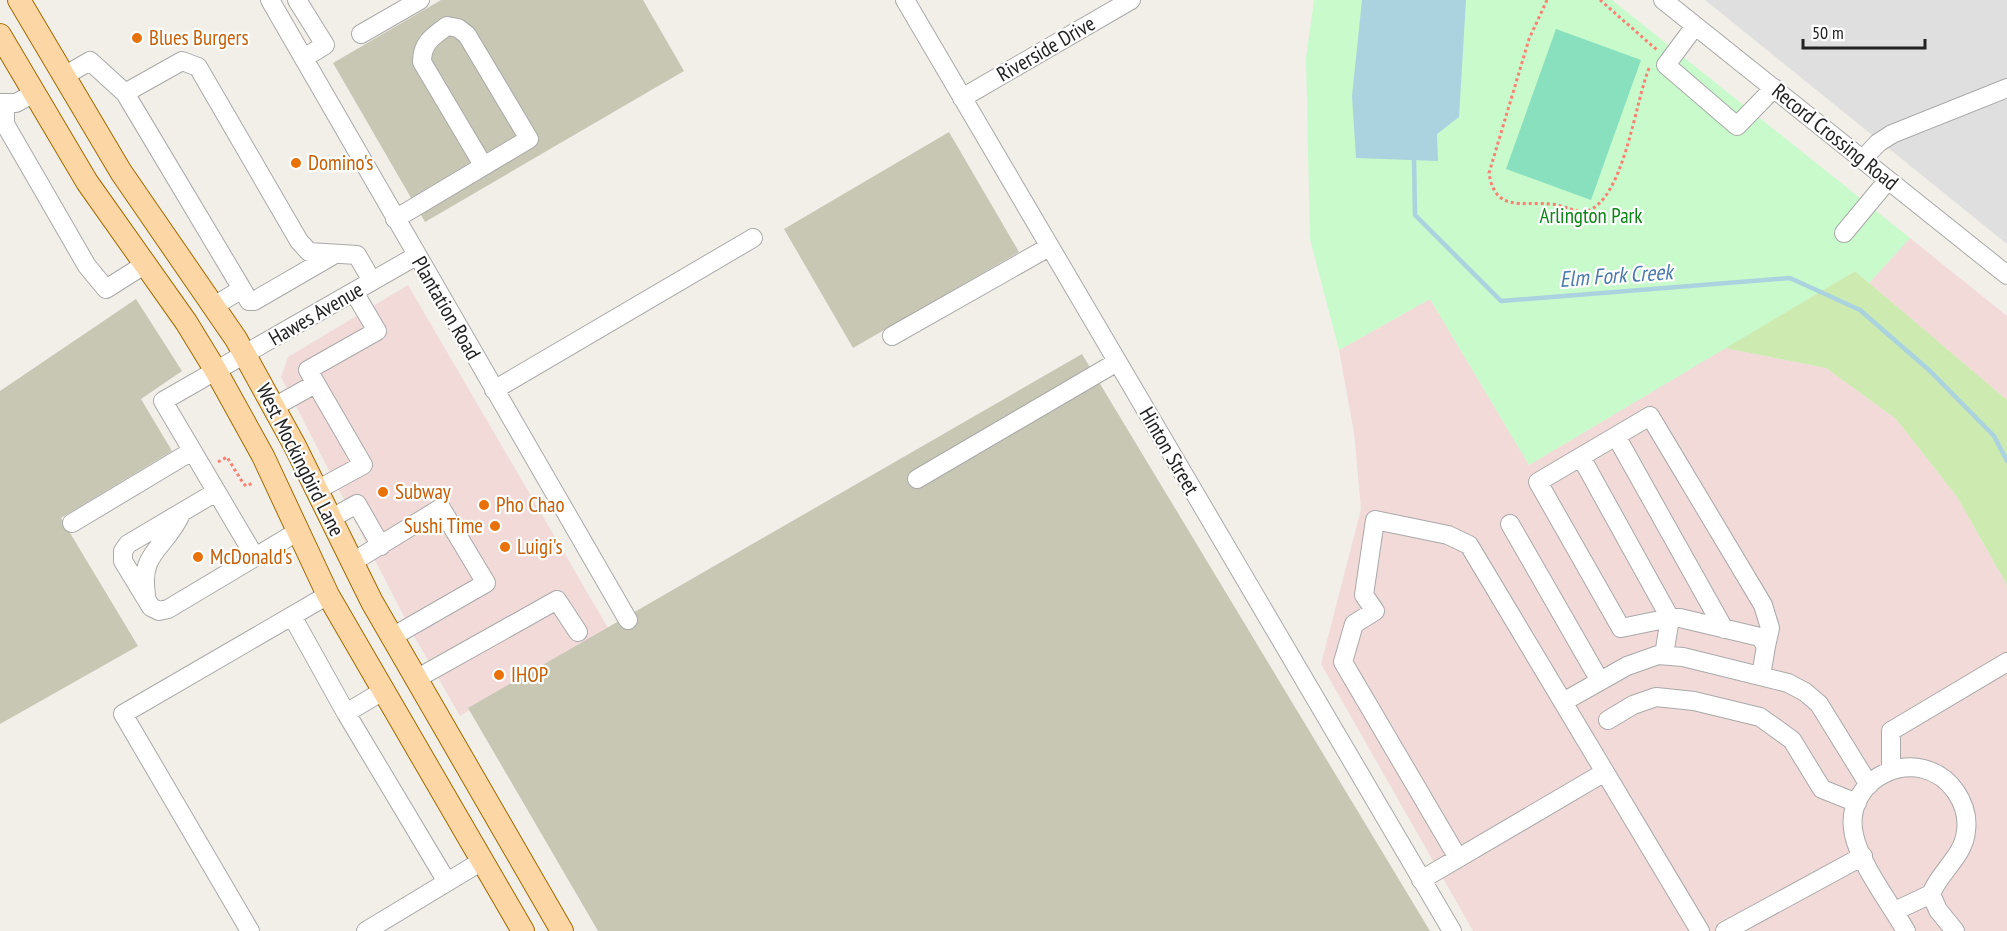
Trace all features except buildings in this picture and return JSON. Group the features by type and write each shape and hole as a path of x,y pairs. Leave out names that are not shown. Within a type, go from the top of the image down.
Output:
{"main road":[{"name":"West Mockingbird Lane","path":"19,0 122,172 246,356 317,490 351,563 562,931"},
{"name":"West Mockingbird Lane","path":"0,35 87,182 186,322 216,371 263,456 328,595 523,931"},
{"path":"34,93 64,76"},
{"path":"383,691 414,676"}],"street":[{"name":"Plantation Road","path":"270,0 626,617"},
{"path":"361,34 420,0"},
{"name":"Hinton Street","path":"905,0 1452,931"},
{"name":"Riverside Drive","path":"962,98 1131,0"},
{"path":"299,1 325,45 304,58"},
{"name":"Record Crossing Road","path":"1674,3 1695,26 2007,275"},
{"path":"395,219 529,139 467,35 458,28 447,26 429,38 422,50 422,62 483,165"},
{"path":"1695,26 1666,65 1737,126 1774,88"},
{"path":"64,76 90,61 125,93 249,301 254,301 337,253"},
{"path":"125,93 182,61 198,67 299,241 309,252 357,255 372,281"},
{"path":"34,93 16,103 2,104 4,123 87,266 106,289 144,265"},
{"path":"1863,159 1892,134 2003,95"},
{"path":"1844,233 1888,180"},
{"path":"494,390 753,238"},
{"path":"892,336 1049,247"},
{"name":"Hawes Avenue","path":"192,451 163,401 246,356 416,256"},
{"path":"214,306 242,289"},
{"path":"317,490 363,465 308,370 376,331 354,292"},
{"path":"917,479 1117,362"},
{"path":"274,407 315,384"},
{"path":"1761,676 1770,628 1763,605 1650,416 1538,482 1621,628 1670,618 1760,637 1766,645"},
{"path":"1616,436 1724,629"},
{"path":"72,523 192,451 255,557"},
{"path":"1581,457 1670,618 1664,655"},
{"path":"216,492 128,544 123,551 123,561 151,608 159,611 168,609 297,532"},
{"path":"330,519 357,504 381,546"},
{"path":"351,563 441,508 486,583 392,637"},
{"path":"148,602 144,573 147,560 175,530 182,512"},
{"path":"1458,858 1343,662 1354,624 1375,611 1364,595 1375,520 1448,535 1469,545 1700,931"},
{"path":"1510,524 1600,681"},
{"path":"250,931 123,714 328,595"},
{"path":"414,676 558,600 578,632"},
{"path":"292,616 346,713 447,882"},
{"path":"1563,702 1642,658 1664,655 1683,657 1788,683 1805,692 1819,704 1869,785"},
{"path":"1891,770 1891,731 2007,662"},
{"path":"346,713 383,691"},
{"path":"1608,720 1633,705 1656,697 1694,701 1760,717 1792,740 1822,789 1857,803"},
{"path":"1895,911 1931,894 1937,880 1960,849 1966,833 1966,816 1961,801 1940,775 1908,766 1891,770 1869,785 1857,803 1854,815 1854,834 1863,856 1906,931"},
{"path":"1421,880 1605,772"},
{"path":"1725,931 1863,856"},
{"path":"366,931 482,861"},
{"path":"1931,894 1938,910 1955,931"}],"path":[{"path":"1547,0 1529,39 1489,174 1493,188 1504,200 1518,205 1566,206 1582,212 1598,205 1615,179 1635,118 1641,85 1651,64"},
{"path":"1600,0 1657,50"},
{"path":"213,465 227,457 246,486 253,483"}],"shaded area":[{"path":"441,0 643,0 684,71 425,222 333,63"},
{"path":"1705,0 2007,0 2007,244"},
{"path":"949,132 1019,252 853,348 784,229"},
{"path":"1910,238 2007,316 2007,400 1869,283"},
{"path":"408,285 608,628 460,716 414,636 281,377 288,357"},
{"path":"136,299 182,371 141,399 172,451 61,518 138,646 0,724 0,391"},
{"path":"1430,299 1529,465 1725,348 1826,368 1896,419 1957,497 2007,585 2007,931 1473,931 1321,664 1361,509 1354,433 1339,350"},
{"path":"1082,354 1430,931 598,931 468,708"}],"green space":[{"name":"Arlington Park","path":"1314,0 1612,0 1910,238 1869,283 1855,271 1529,465 1430,299 1339,350 1310,239 1306,58"},
{"path":"1556,29 1641,60 1591,200 1506,169"},
{"path":"1855,271 2007,400 2007,585 1957,497 1896,419 1826,368 1725,348"}],"water":[{"path":"1362,0 1466,0 1459,117 1437,134 1438,161 1356,158 1352,96"}],"waterway":[{"name":"Elm Fork Creek","path":"1414,156 1415,215 1501,301 1790,278 1860,310 1929,370 1994,436 2007,461"}],"place":[{"name":"Blues Burgers","path":"137,38"},
{"name":"Domino's","path":"296,163"},
{"name":"Subway","path":"383,492"},
{"name":"Pho Chao","path":"484,505"},
{"name":"Sushi Time","path":"495,526"},
{"name":"Luigi's","path":"505,547"},
{"name":"McDonald's","path":"198,557"},
{"name":"IHOP","path":"499,675"}]}
